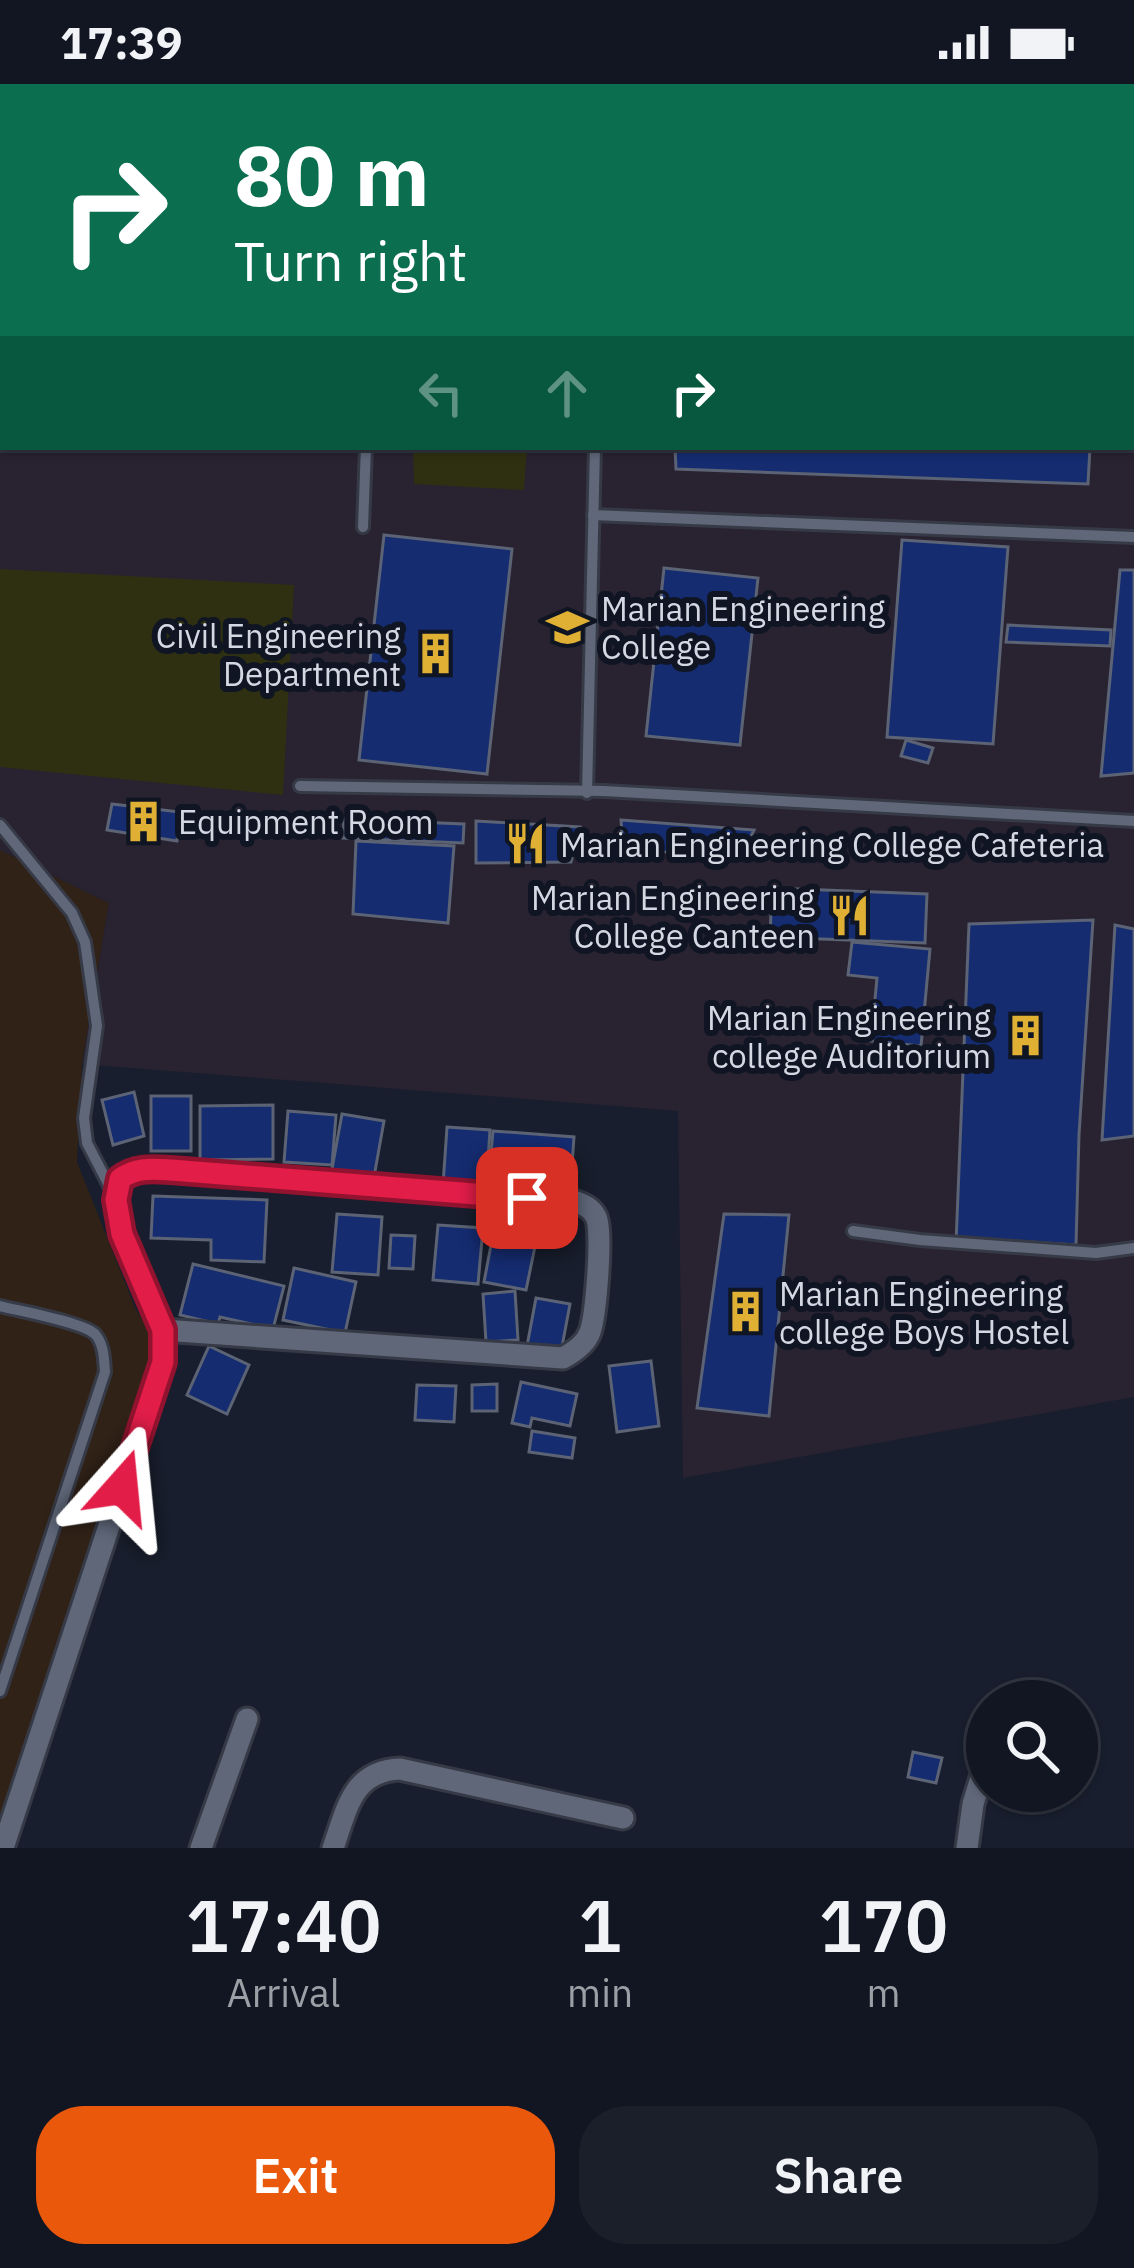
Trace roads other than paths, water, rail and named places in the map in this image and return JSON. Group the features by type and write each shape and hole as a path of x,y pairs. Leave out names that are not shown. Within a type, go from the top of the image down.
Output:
{"street":[{"path":"3,1848 163,1362 163,1330 122,1234 116,1200 120,1179 145,1169 574,1201 590,1207 599,1222 590,1334 563,1358 163,1330"},
{"path":"200,1848 247,1719"},
{"path":"333,1848 360,1783 382,1770 400,1769 623,1818"},
{"path":"967,1848 972,1812"}],"lane":[{"path":"363,526 366,450"},
{"path":"587,793 595,450"},
{"path":"593,515 1134,537"},
{"path":"300,786 604,791 1134,820"},
{"path":"0,825 72,913 85,942 97,1026 84,1118 87,1143 116,1200"},
{"path":"853,1231 1096,1253 1134,1248"},
{"path":"0,1306 94,1334 104,1352 105,1372 0,1691"}],"place":[{"name":"Marian Engineering College","path":"567,627"},
{"name":"Civil Engineering Department","path":"435,654"},
{"name":"Equipment Room","path":"144,821"},
{"name":"Marian Engineering College Cafeteria","path":"526,844"},
{"name":"Marian Engineering College Canteen","path":"849,916"},
{"name":"Marian Engineering college Auditorium","path":"1025,1036"},
{"name":"Marian Engineering college Boys Hostel","path":"745,1312"}]}
